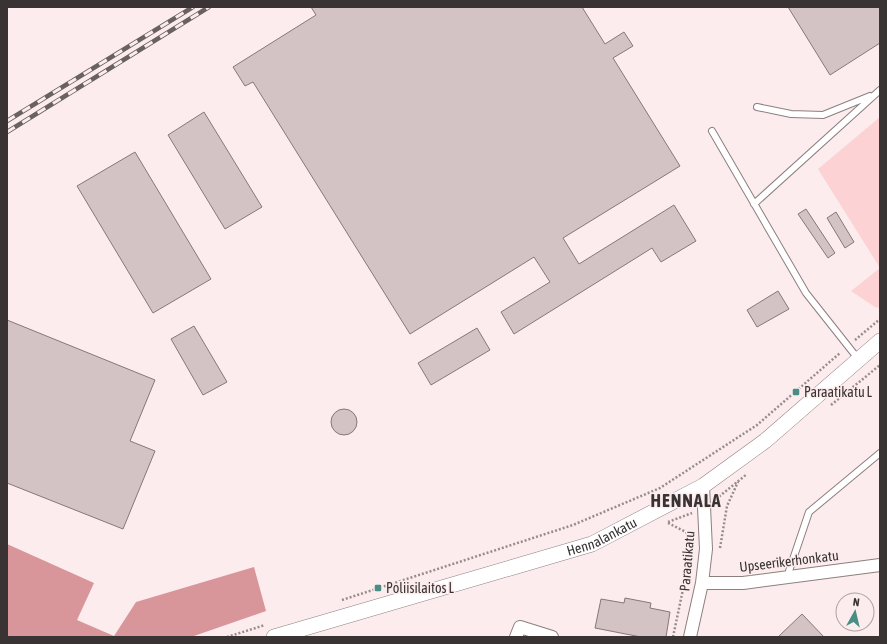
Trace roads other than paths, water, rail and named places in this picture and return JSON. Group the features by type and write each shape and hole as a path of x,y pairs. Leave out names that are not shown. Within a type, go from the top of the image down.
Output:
{"street":[{"name":"Hennalankatu","path":"272,630 592,544 703,486 765,442 880,341"},
{"name":"Paraatikatu","path":"690,637 702,583 706,550 703,486"},
{"name":"Upseerikerhonkatu","path":"702,583 743,583 880,565"},
{"path":"516,637 520,627 552,637"}],"lane":[{"path":"757,107 791,114 824,115 877,92"},
{"path":"754,204 877,92"},
{"path":"712,132 806,293 859,360"},
{"path":"787,577 809,512 880,453"}],"railway":[{"path":"7,121 193,7"},
{"path":"7,132 209,7"}],"place":[{"name":"Paraatikatu L","path":"796,392"},
{"name":"Poliisilaitos L","path":"378,588"}],"district":[{"name":"HENNALA","path":"686,501"}]}
